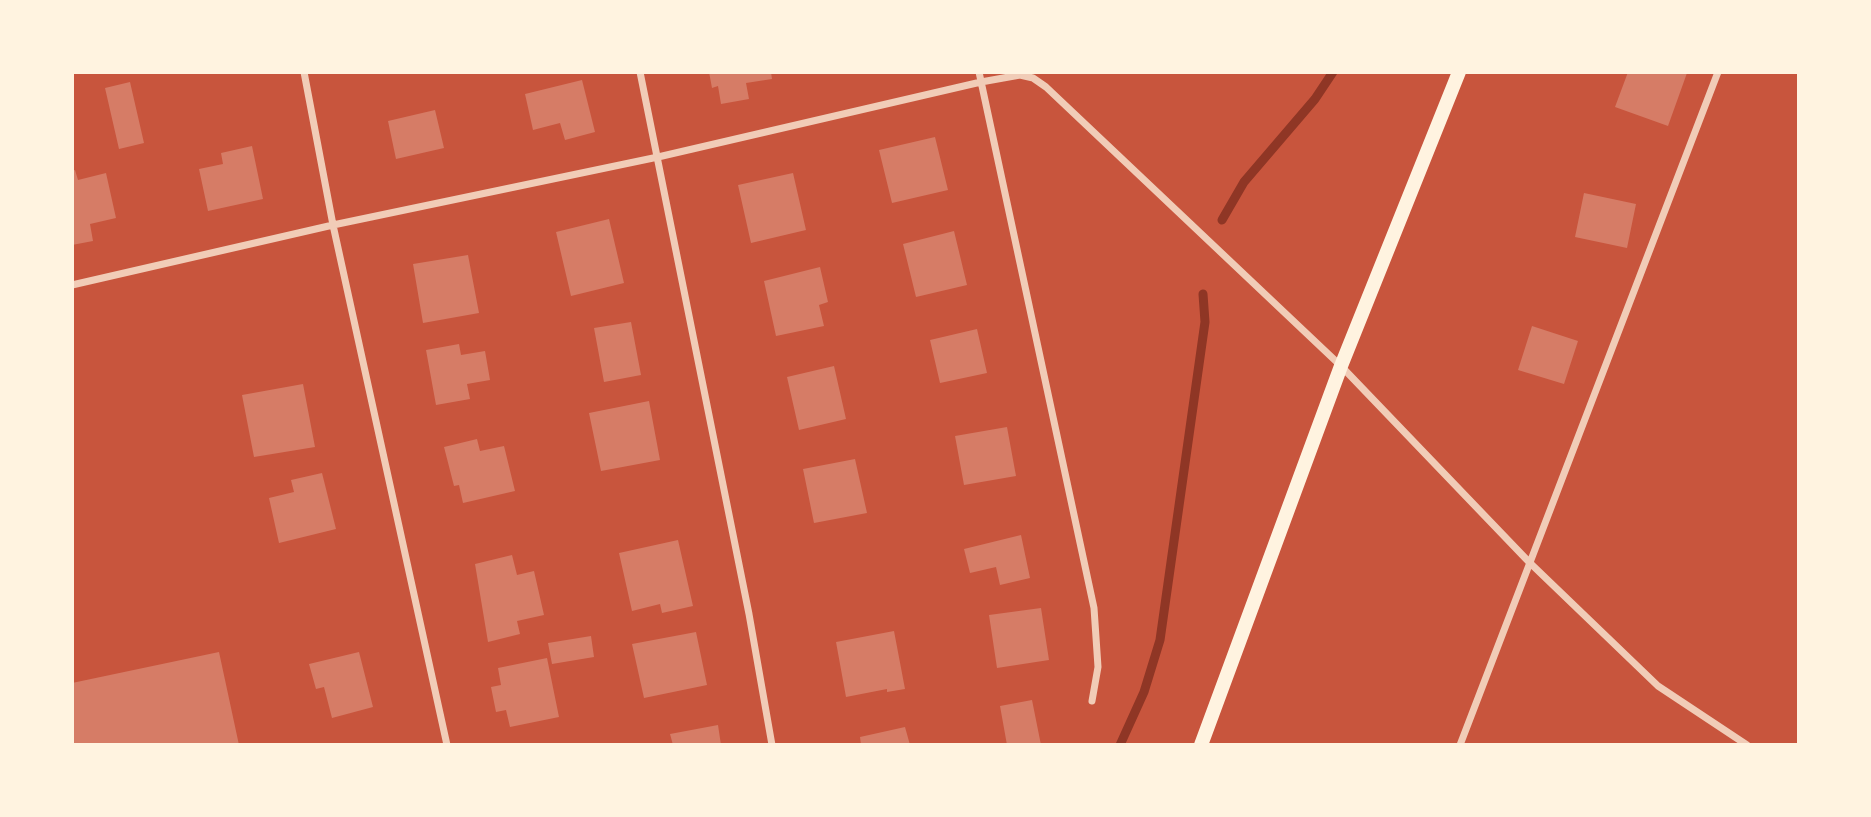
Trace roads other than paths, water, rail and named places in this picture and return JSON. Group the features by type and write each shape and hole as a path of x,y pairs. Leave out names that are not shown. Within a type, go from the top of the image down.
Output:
{"main road":[{"path":"1201,745 1341,366 1459,72"}],"street":[{"path":"304,72 333,225 447,745"},
{"path":"640,72 749,614 772,745"},
{"path":"979,72 1094,608 1098,667 1092,701"},
{"path":"1460,745 1718,72"},
{"path":"72,285 333,225 658,157 981,82 1020,75 1033,78 1046,87 1341,366 1529,562 1658,686 1747,745"}],"waterway":[{"path":"1222,220 1244,182 1315,99 1333,72"},
{"path":"1120,745 1144,692 1160,640 1205,322 1203,294"}]}
